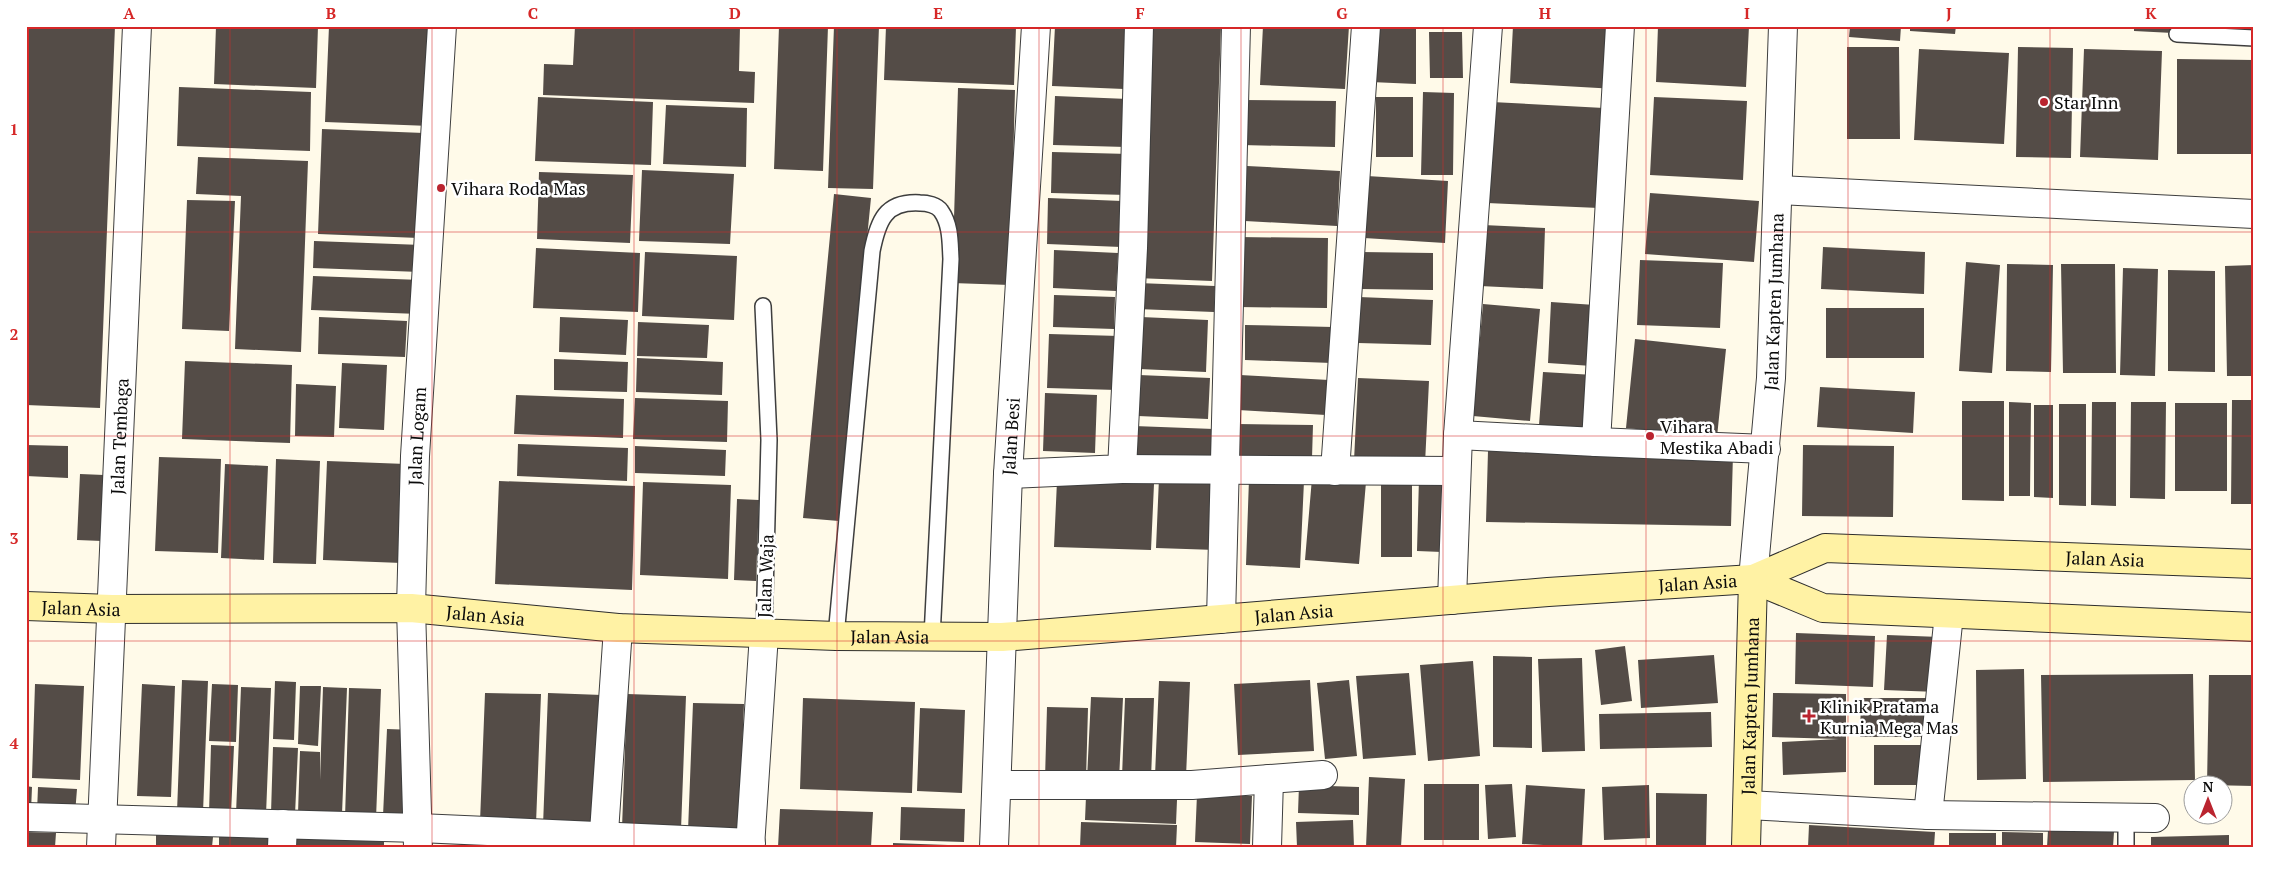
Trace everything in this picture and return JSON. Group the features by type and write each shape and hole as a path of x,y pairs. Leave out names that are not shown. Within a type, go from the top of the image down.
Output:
{"main road":[{"name":"Jalan Asia","path":"26,606 112,609 411,608 618,628 836,636 1002,637 1452,600 1753,578 1825,548 2254,564"},
{"name":"Jalan Asia","path":"1753,578 1823,608 2254,627"},
{"name":"Jalan Kapten Jumhana","path":"1746,847 1753,578"}],"street":[{"name":"Jalan Tembaga","path":"101,847 137,26"},
{"name":"Jalan Logam","path":"419,837 411,608 416,446 442,26"},
{"name":"Jalan Besi","path":"994,847 1008,474 1036,26"},
{"path":"1122,469 1133,248 1139,26"},
{"path":"1221,619 1236,26"},
{"path":"1335,471 1366,26"},
{"path":"1452,600 1458,435 1488,26"},
{"path":"1596,442 1620,26"},
{"name":"Jalan Kapten Jumhana","path":"1753,578 1766,450 1779,190 1783,26"},
{"path":"1779,190 2254,214"},
{"path":"1458,435 1766,450"},
{"path":"1008,474 1122,469 1224,468 1335,471 1456,471"},
{"path":"1928,815 1949,614"},
{"path":"603,842 618,628"},
{"name":"Jalan Waja","path":"750,845 764,634"},
{"path":"997,786 1192,786 1323,776"},
{"path":"1267,847 1269,779"},
{"path":"1748,805 1928,815 2155,818"},
{"path":"26,817 102,818 282,835 750,845"}],"lane":[{"path":"2177,34 2254,38"},
{"path":"836,636 872,251 876,230 883,216 895,206 907,202 926,203 940,209 946,221 950,238 932,637"},
{"name":"Jalan Waja","path":"763,306 769,440 764,634"},
{"path":"2126,817 2126,847"}],"building":[{"path":"26,26 115,26 100,408 26,405"},
{"path":"216,26 318,26 316,88 214,84"},
{"path":"329,26 434,26 430,126 325,122"},
{"path":"575,26 740,26 739,71 755,72 754,103 543,95 544,64 573,65"},
{"path":"779,26 828,26 823,171 774,169"},
{"path":"834,26 879,26 873,189 828,188"},
{"path":"886,26 1016,27 1014,85 884,80"},
{"path":"1055,26 1126,26 1124,89 1052,86"},
{"path":"1145,26 1221,26 1212,281 1136,278"},
{"path":"1263,26 1349,26 1345,89 1260,85"},
{"path":"1372,26 1416,26 1416,84 1371,82"},
{"path":"1513,26 1620,26 1616,89 1510,83"},
{"path":"1658,26 1749,26 1746,87 1656,82"},
{"path":"1850,26 1901,26 1900,41 1849,37"},
{"path":"1910,26 1956,26 1955,34 1910,31"},
{"path":"2134,26 2212,26 2212,35 2134,31"},
{"path":"1429,32 1462,32 1463,78 1430,78"},
{"path":"1847,47 1899,47 1900,139 1847,139"},
{"name":"Star Inn","path":"2018,47 2073,48 2071,158 2016,157"},
{"path":"1919,49 2009,53 2004,144 1914,140"},
{"path":"2084,49 2162,51 2158,160 2080,157"},
{"path":"2177,59 2254,60 2254,154 2177,154"},
{"path":"179,87 311,92 310,151 177,146"},
{"path":"958,88 1015,90 1010,285 952,283"},
{"path":"1423,92 1454,93 1453,175 1421,175"},
{"path":"1055,96 1128,99 1126,147 1053,145"},
{"path":"538,97 653,102 651,165 535,161"},
{"path":"1376,97 1413,97 1413,157 1376,157"},
{"path":"1654,97 1747,101 1743,180 1650,175"},
{"path":"1242,100 1336,101 1335,147 1241,145"},
{"path":"1492,102 1604,108 1599,208 1487,203"},
{"path":"666,105 747,108 746,167 663,164"},
{"path":"322,129 424,133 419,238 318,234"},
{"path":"1052,152 1129,154 1127,195 1051,193"},
{"path":"198,157 308,161 301,352 235,349 241,196 196,194"},
{"path":"1247,166 1340,171 1337,226 1245,221"},
{"path":"642,170 734,174 730,244 639,241"},
{"path":"539,172 633,175 630,243 537,239"},
{"path":"1367,176 1448,181 1445,243 1364,238"},
{"path":"1650,193 1759,201 1754,262 1645,254"},
{"path":"834,194 871,198 839,521 803,518"},
{"path":"1048,198 1122,201 1121,247 1047,244"},
{"path":"187,200 235,201 229,331 182,329"},
{"path":"1483,225 1545,228 1543,289 1480,286"},
{"path":"1238,237 1328,238 1327,308 1238,307"},
{"path":"314,241 422,245 420,272 313,268"},
{"path":"1823,247 1925,252 1924,294 1821,289"},
{"path":"536,248 640,253 638,312 533,308"},
{"path":"1054,250 1118,253 1116,291 1053,288"},
{"path":"645,252 737,256 734,320 642,316"},
{"path":"1361,252 1433,253 1433,290 1361,289"},
{"path":"1640,260 1723,263 1720,328 1637,325"},
{"path":"1966,262 2000,265 1992,373 1959,371"},
{"path":"2007,264 2053,265 2051,372 2006,371"},
{"path":"2061,264 2115,264 2116,373 2063,373"},
{"path":"2254,265 2254,376 2227,376 2225,266"},
{"path":"2123,268 2158,269 2155,376 2120,375"},
{"path":"2168,270 2215,271 2215,372 2168,371"},
{"path":"313,276 421,280 419,314 311,310"},
{"path":"1138,283 1215,286 1214,312 1137,309"},
{"path":"1054,295 1115,297 1114,329 1053,327"},
{"path":"1359,297 1433,300 1431,345 1358,343"},
{"path":"1551,302 1595,305 1592,366 1548,363"},
{"path":"1483,304 1540,309 1530,421 1473,416"},
{"path":"1826,308 1924,308 1924,358 1826,358"},
{"path":"319,317 407,321 405,357 318,354"},
{"path":"560,317 628,320 626,355 559,352"},
{"path":"1141,317 1208,320 1206,372 1139,369"},
{"path":"638,322 709,325 707,358 637,356"},
{"path":"1245,325 1333,327 1332,363 1245,360"},
{"path":"1049,334 1119,336 1117,390 1047,388"},
{"path":"1635,339 1726,349 1717,437 1626,428"},
{"path":"637,358 723,362 722,395 636,392"},
{"path":"554,359 628,362 627,392 554,390"},
{"path":"185,361 292,365 290,443 182,439"},
{"path":"342,363 387,365 384,430 339,428"},
{"path":"1543,372 1594,375 1590,429 1539,425"},
{"path":"1139,375 1210,378 1208,419 1138,416"},
{"path":"1240,375 1329,380 1326,415 1238,410"},
{"path":"1358,378 1429,381 1425,464 1354,461"},
{"path":"296,384 336,386 334,437 295,436"},
{"path":"1820,387 1915,392 1913,433 1817,427"},
{"path":"1045,393 1097,395 1095,453 1043,451"},
{"path":"516,395 624,399 623,438 514,434"},
{"path":"635,398 728,401 727,442 633,439"},
{"path":"2232,400 2254,400 2254,504 2231,504"},
{"path":"1962,401 2004,401 2004,501 1962,500"},
{"path":"2009,402 2031,403 2030,496 2009,496"},
{"path":"2092,402 2116,402 2116,506 2091,505"},
{"path":"2131,402 2166,402 2165,499 2130,498"},
{"path":"2175,403 2227,403 2227,491 2175,491"},
{"path":"2059,404 2086,404 2086,506 2059,505"},
{"path":"2034,405 2053,405 2053,498 2034,497"},
{"path":"1237,424 1313,425 1312,458 1237,457"},
{"path":"1134,426 1214,429 1212,464 1133,461"},
{"path":"518,444 628,448 627,481 517,476"},
{"path":"26,445 68,446 68,478 26,476"},
{"path":"1803,445 1894,446 1893,517 1802,516"},
{"path":"635,446 726,450 725,476 635,473"},
{"path":"1488,451 1733,454 1731,526 1486,522"},
{"path":"159,457 221,459 218,553 155,551"},
{"path":"276,459 320,461 316,564 273,563"},
{"path":"327,461 406,464 402,563 323,560"},
{"path":"225,464 268,466 264,560 221,558"},
{"path":"80,474 104,475 102,541 77,540"},
{"path":"1159,478 1219,480 1216,550 1156,548"},
{"path":"1312,478 1366,482 1359,564 1305,560"},
{"path":"1381,478 1412,478 1412,557 1381,557"},
{"path":"1419,478 1444,478 1442,552 1417,551"},
{"path":"1249,479 1304,481 1300,568 1246,565"},
{"path":"499,481 635,486 632,590 495,584"},
{"path":"1057,481 1154,484 1151,550 1054,547"},
{"path":"643,482 731,485 728,579 640,575"},
{"path":"737,499 759,500 756,581 734,580"},
{"path":"1796,633 1875,636 1873,687 1795,684"},
{"path":"1887,635 1940,637 1938,692 1884,690"},
{"path":"1625,646 1632,701 1601,705 1595,650"},
{"path":"1714,655 1718,703 1641,708 1638,660"},
{"path":"1493,656 1532,657 1532,748 1493,747"},
{"path":"1582,658 1585,751 1542,752 1538,659"},
{"path":"1473,661 1480,756 1428,761 1420,665"},
{"path":"2024,669 2026,779 1977,780 1976,670"},
{"path":"1409,673 1416,755 1363,759 1356,676"},
{"path":"2193,674 2195,776 2182,776 2182,780 2043,782 2041,675"},
{"path":"2209,675 2254,675 2254,786 2232,786 2232,776 2207,776"},
{"path":"182,680 208,681 203,813 177,812"},
{"path":"1310,680 1314,751 1238,755 1234,684"},
{"path":"1349,680 1357,756 1325,759 1317,683"},
{"path":"275,681 296,682 294,740 273,739"},
{"path":"1159,681 1190,682 1186,777 1155,776"},
{"path":"35,684 84,686 80,780 32,778"},
{"path":"142,684 175,686 171,797 137,796"},
{"path":"212,684 238,685 236,742 209,741"},
{"path":"300,686 321,686 318,746 298,744"},
{"path":"241,687 271,688 266,815 236,814"},
{"path":"323,687 347,688 342,814 298,814 300,751 320,752 320,780"},
{"path":"349,688 381,689 376,819 345,818"},
{"path":"485,693 541,694 536,824 480,822"},
{"path":"548,693 602,695 597,828 543,826"},
{"name":"Klinik Pratama Kurnia Mega Mas","path":"1773,693 1846,694 1846,772 1783,775 1782,742 1839,739 1772,737"},
{"path":"627,694 686,696 681,830 622,828"},
{"path":"1091,697 1123,698 1119,780 1087,779"},
{"path":"803,698 915,702 912,793 800,789"},
{"path":"1125,698 1154,698 1151,779 1122,777"},
{"path":"1861,698 1927,698 1927,737 1860,737"},
{"path":"693,703 744,704 739,833 688,831"},
{"path":"1047,707 1088,708 1086,780 1045,779"},
{"path":"920,708 965,710 962,793 917,791"},
{"path":"1711,712 1712,747 1600,749 1599,714"},
{"path":"387,729 415,730 412,817 383,816"},
{"path":"211,745 234,746 231,814 209,813"},
{"path":"1874,745 1927,745 1927,785 1874,785"},
{"path":"273,747 298,748 295,815 271,814"},
{"path":"1369,777 1405,779 1401,847 1366,847"},
{"path":"1424,784 1479,784 1479,840 1424,840"},
{"path":"1512,784 1516,837 1488,839 1485,785"},
{"path":"1299,785 1359,787 1359,815 1298,813"},
{"path":"1526,785 1585,789 1582,847 1522,844"},
{"path":"1649,785 1650,838 1604,840 1602,787"},
{"path":"26,786 32,787 31,811 26,811"},
{"path":"38,787 77,789 75,814 37,812"},
{"path":"1656,793 1707,794 1706,847 1656,846"},
{"path":"1197,794 1252,796 1250,844 1195,842"},
{"path":"1086,796 1177,800 1176,824 1085,820"},
{"path":"901,807 965,809 964,842 900,840"},
{"path":"780,809 873,812 871,847 778,847"},
{"path":"1353,820 1354,847 1297,847 1296,822"},
{"path":"1081,822 1177,825 1176,847 1080,847"},
{"path":"1809,825 1935,832 1934,847 1808,847"},
{"path":"2048,830 2114,832 2113,847 2047,847"},
{"path":"26,832 56,833 55,847 26,847"},
{"path":"2002,832 2043,833 2043,847 2002,847"},
{"path":"219,833 270,835 270,847 219,847"},
{"path":"291,833 384,837 384,847 290,847"},
{"path":"1949,833 1996,833 1996,847 1949,847"},
{"path":"156,835 213,837 212,847 156,847"},
{"path":"2229,835 2229,847 2151,847 2151,837"},
{"path":"893,843 948,845 948,847 893,847"}],"place":[{"name":"Star Inn","path":"2044,102"},
{"name":"Vihara Roda Mas","path":"441,188"},
{"name":"Vihara Mestika Abadi","path":"1650,436"},
{"name":"Klinik Pratama Kurnia Mega Mas","path":"1809,716"}]}
